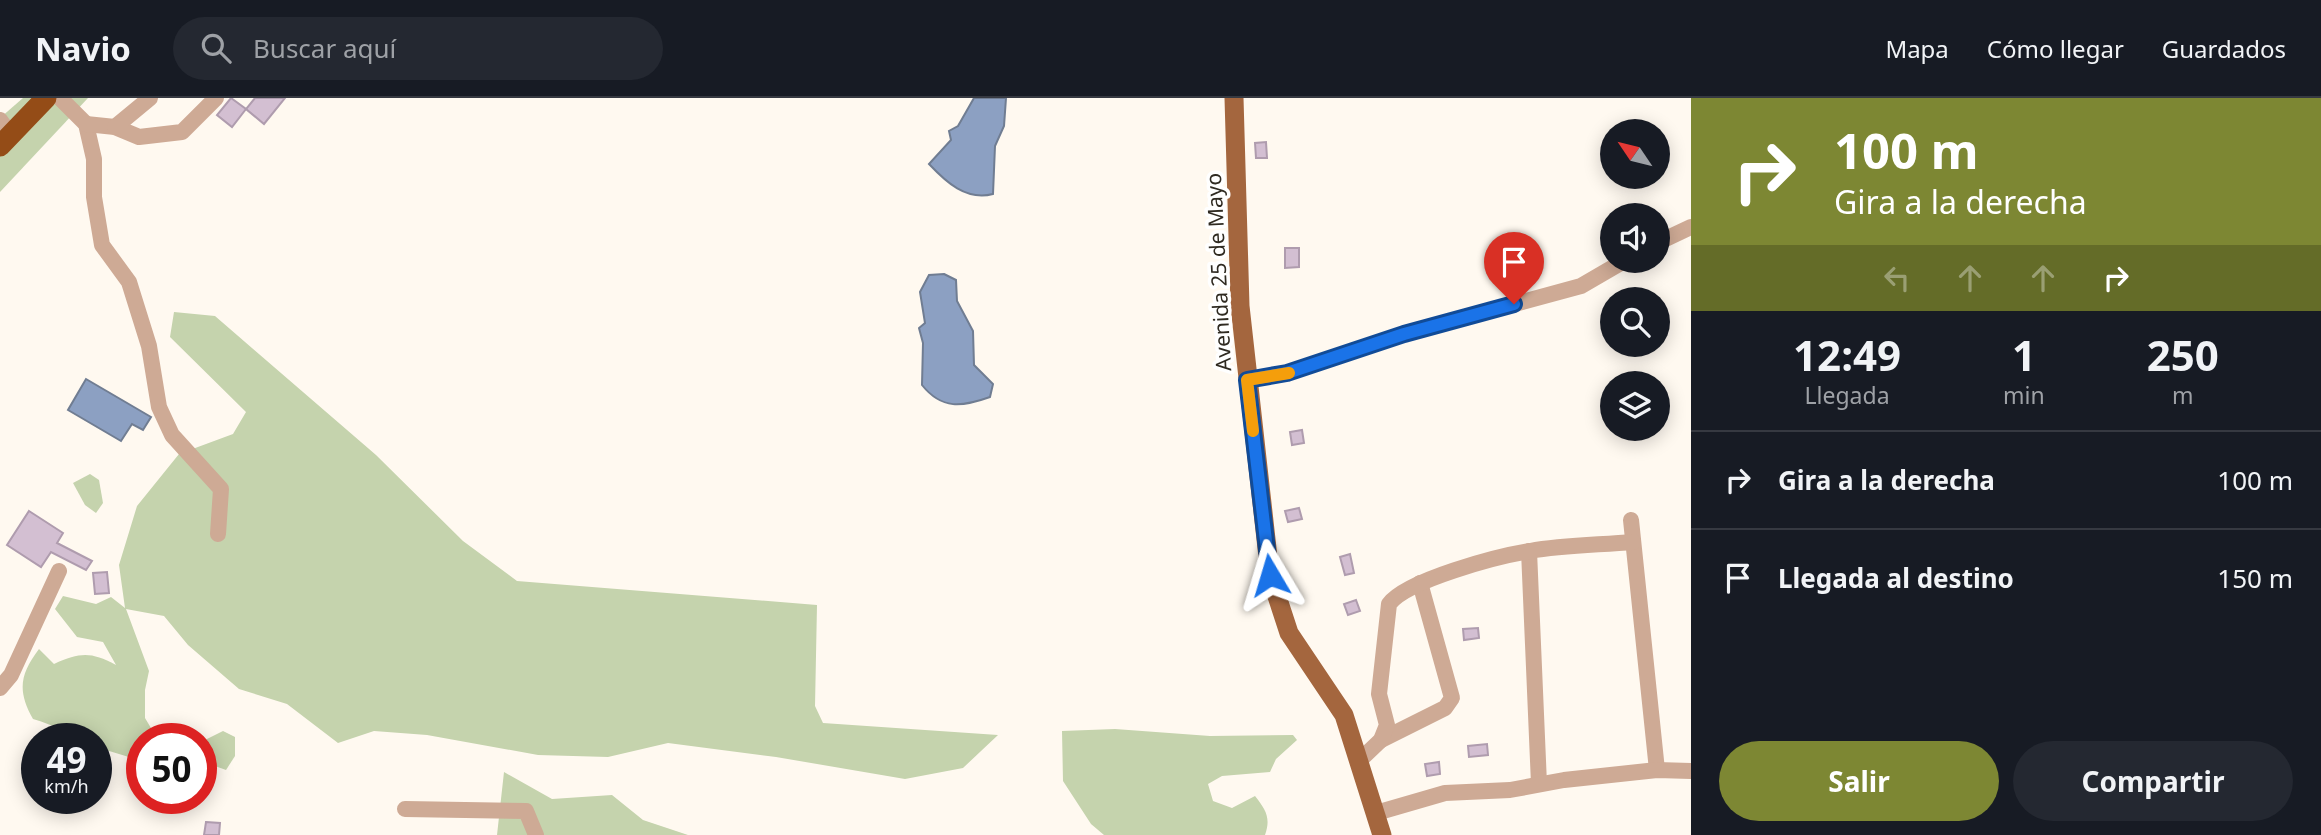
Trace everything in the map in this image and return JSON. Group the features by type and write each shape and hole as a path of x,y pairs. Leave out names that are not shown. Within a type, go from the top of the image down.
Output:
{"highway":[{"path":"4,134 47,98"}],"main road":[{"name":"Avenida 25 de Mayo","path":"1234,98 1235,222 1247,380 1270,575 1278,607 1289,633 1344,715 1382,835"}],"street":[{"path":"60,98 86,124 94,159 94,197 102,245 129,282 149,346 159,407 172,435 221,489 218,534"},
{"path":"115,127 150,98"},
{"path":"86,124 115,127 139,137 182,132 216,98"},
{"path":"1670,237 1691,227"},
{"path":"1247,380 1287,373 1404,334 1581,286 1603,273"},
{"path":"1631,520 1657,770"},
{"path":"1381,740 1387,725 1379,694 1388,604 1395,596 1420,583 1529,551 1633,542"},
{"path":"1529,551 1539,784"},
{"path":"0,688 11,675 59,571"},
{"path":"1360,760 1381,740 1445,708 1452,698 1420,583"},
{"path":"1376,813 1445,793 1510,790 1657,770 1691,771"},
{"path":"405,809 526,811 536,835"}],"green space":[{"path":"23,98 88,98 0,192 0,118"},
{"path":"174,312 215,316 376,455 463,541 517,581 817,605 815,706 823,723 998,735 963,768 905,779 776,757 668,743 608,757 538,755 427,735 374,731 338,743 287,704 239,689 188,645 164,616 126,609 149,671 145,690 145,718 148,723 126,723 126,756 112,752 112,723 43,723 33,719 25,700 23,683 28,667 39,649 54,664 86,655 116,665 103,642 77,637 55,609 63,596 96,604 111,597 125,608 119,565 137,506 179,454 233,434 246,412 170,337"},
{"path":"90,474 99,480 103,503 96,513 85,505 73,483"},
{"path":"1115,729 1210,736 1293,735 1297,740 1276,759 1270,772 1222,776 1208,784 1213,801 1232,808 1255,796 1266,814 1268,824 1265,835 1104,835 1091,824 1063,781 1062,731"},
{"path":"223,731 235,737 235,756 226,770 217,767 217,734"},
{"path":"504,772 552,799 612,795 643,820 688,835 497,835"}],"water":[{"path":"974,98 1006,98 1004,126 995,146 993,194 974,195 965,192 942,177 929,164 951,140 949,131 958,126"},
{"path":"944,274 956,280 957,301 973,331 974,365 993,384 990,397 970,403 953,404 937,399 922,385 923,343 919,328 925,323 920,292 929,275"},
{"path":"86,379 151,417 143,430 132,424 121,441 68,410"}],"building":[{"path":"231,98 246,109 232,127 217,115"},
{"path":"255,98 285,98 264,124 246,109"},
{"path":"1266,142 1267,158 1256,158 1255,143"},
{"path":"1285,248 1299,248 1299,267 1285,268"},
{"path":"1302,430 1304,443 1292,445 1290,432"},
{"path":"1299,508 1302,519 1288,522 1285,511"},
{"path":"29,511 63,533 57,543 92,561 86,570 51,552 41,567 7,545"},
{"path":"1350,554 1354,573 1345,575 1340,557"},
{"path":"107,572 109,593 95,594 93,573"},
{"path":"1356,600 1360,611 1348,615 1344,604"},
{"path":"1478,628 1479,638 1464,640 1463,629"},
{"path":"1487,744 1488,755 1469,757 1468,746"},
{"path":"1439,762 1440,774 1427,776 1425,764"},
{"path":"206,822 220,823 219,835 204,835"}],"slow traffic":[{"path":"1253,431 1247,380 1289,373"}],"route":[{"path":"1270,575 1247,380 1287,373 1404,334 1514,304"}]}
